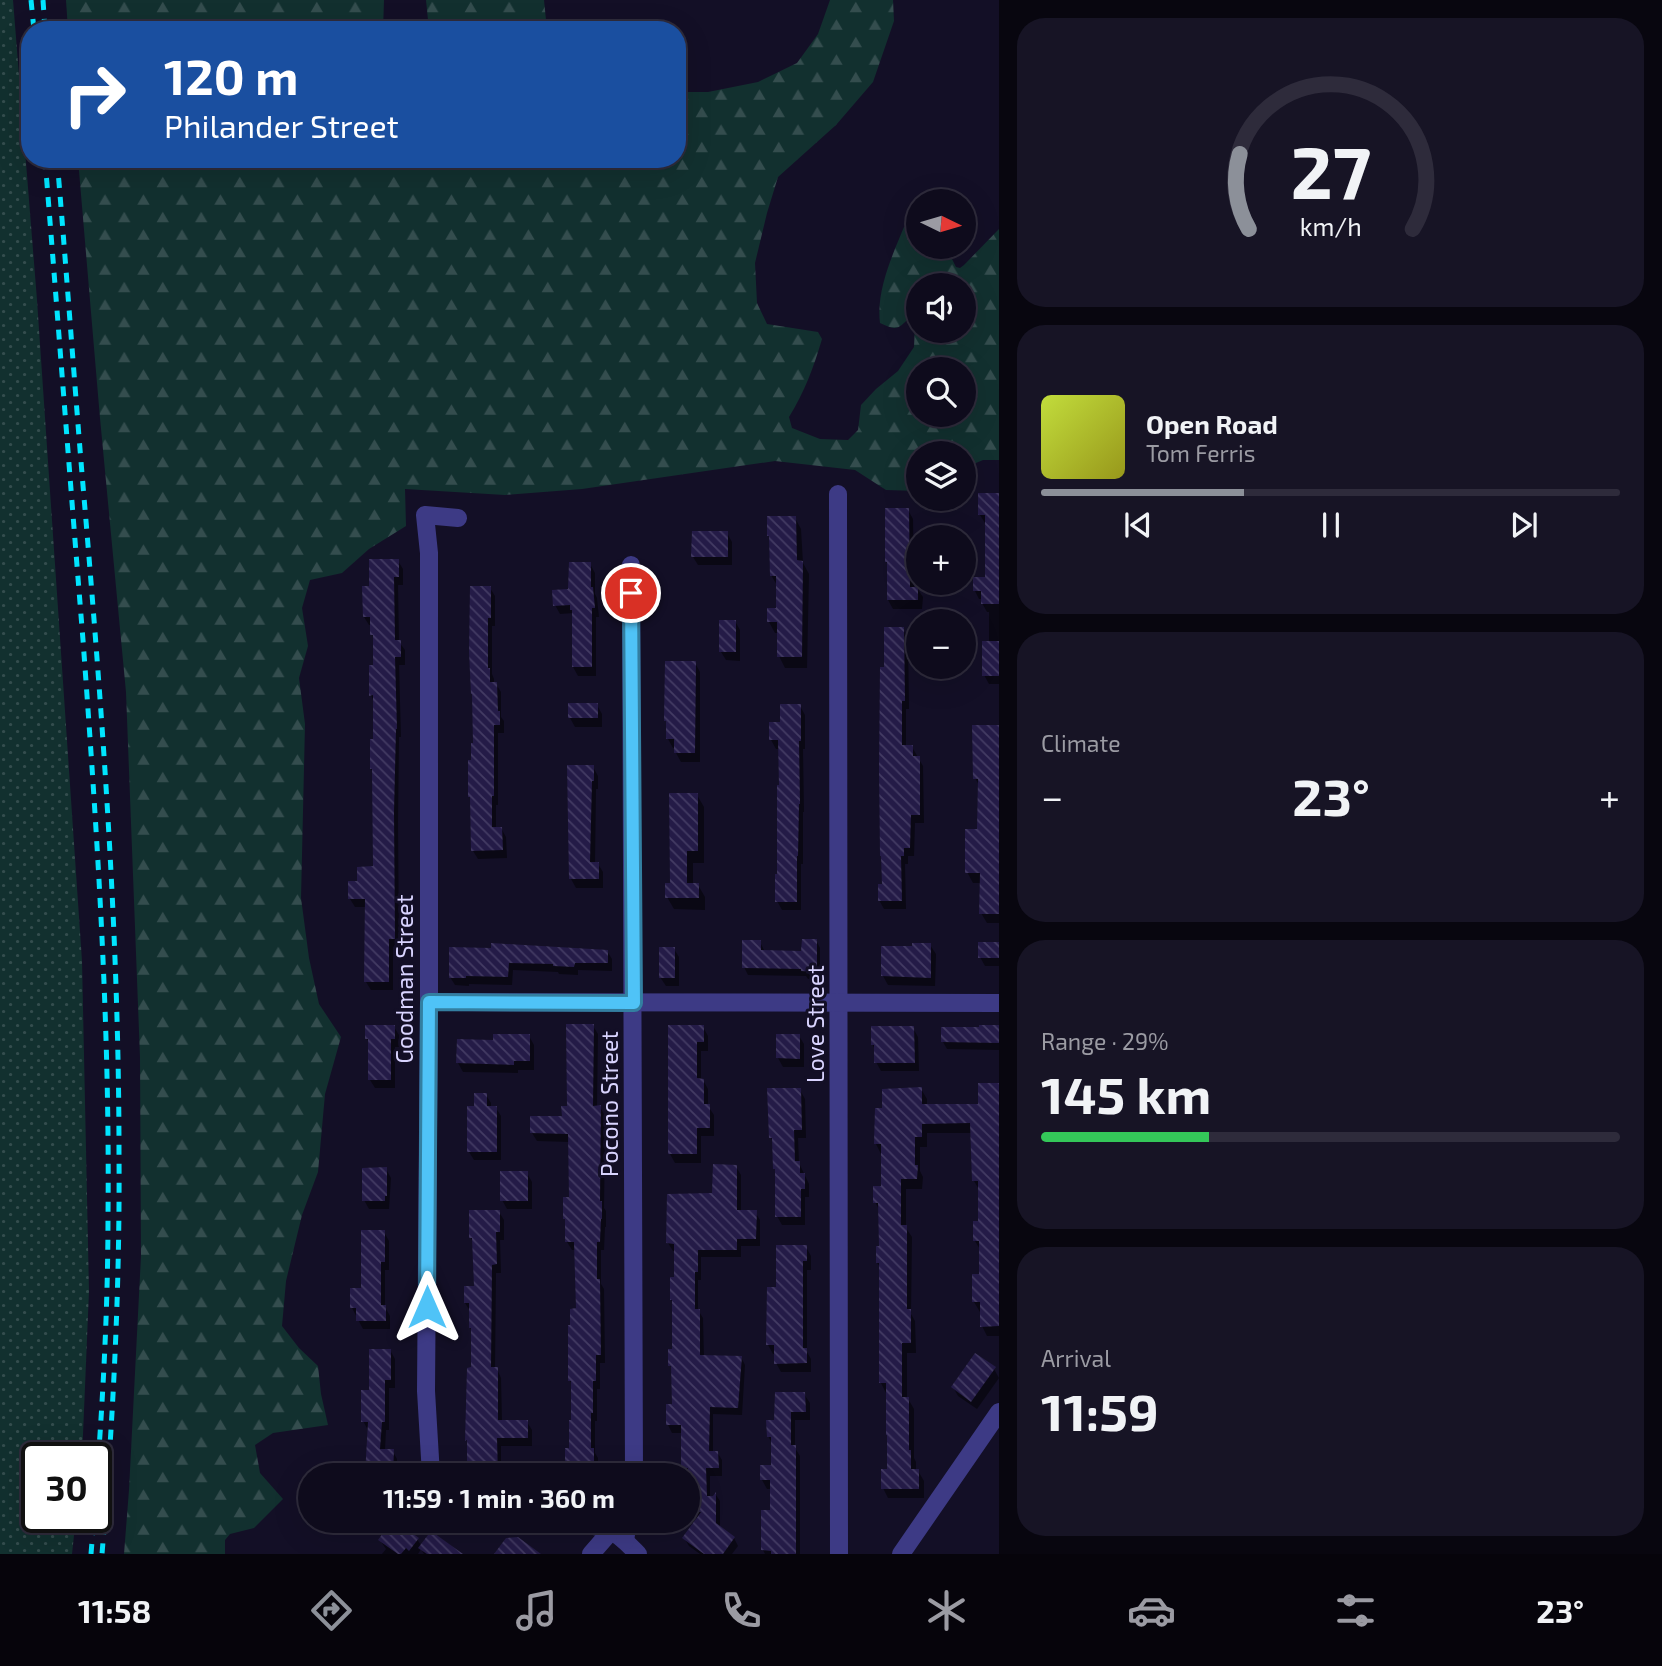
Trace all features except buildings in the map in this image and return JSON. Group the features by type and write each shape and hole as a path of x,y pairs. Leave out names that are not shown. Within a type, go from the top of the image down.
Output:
{"street":[{"name":"Love Street","path":"838,494 839,1554"},
{"name":"Goodman Street","path":"430,1463 426,1391 429,553 425,515 458,518"},
{"name":"Pocono Street","path":"631,565 634,1463"},
{"path":"429,1002 999,1003"},
{"path":"901,1554 999,1412"},
{"path":"603,1533 625,1542"},
{"path":"591,1554 625,1542"}],"green space":[{"path":"0,0 13,0 21,100 21,168 26,168 37,300 82,961 89,1291 83,1442 21,1442 21,1533 74,1533 72,1554 0,1554"},
{"path":"66,0 384,0 383,21 67,21"},
{"path":"426,0 544,0 546,21 428,21"},
{"path":"830,0 893,0 894,21 873,82 836,125 778,177 755,263 757,303 767,324 818,332 822,339 800,398 789,417 792,428 820,439 848,440 858,430 861,405 898,371 906,359 906,427 976,427 976,357 907,357 914,343 976,343 976,273 906,273 906,321 895,328 880,323 880,299 890,262 904,227 906,259 952,259 956,267 960,268 970,259 976,259 976,253 999,229 999,460 976,463 976,441 906,441 906,491 886,490 855,470 775,461 582,489 505,495 405,489 406,526 369,549 342,573 310,580 302,608 308,646 299,678 305,724 301,898 309,958 319,1004 341,1037 325,1094 318,1172 302,1215 286,1281 282,1326 318,1366 328,1425 273,1433 255,1445 260,1473 283,1499 254,1528 230,1534 225,1540 225,1554 124,1554 141,1256 140,1057 126,692 79,168 686,168 686,92 708,92 758,82 797,63 818,34"}],"railway":[{"path":"31,0 33,21"},
{"path":"43,0 44,21"},
{"path":"46,168 88,712 105,1000 108,1250 99,1442"},
{"path":"58,168 104,751 116,993 119,1154 117,1304 102,1554"},
{"path":"91,1554 93,1533"}],"route":[{"path":"427,1307 429,1002 634,1003 631,593"}]}
